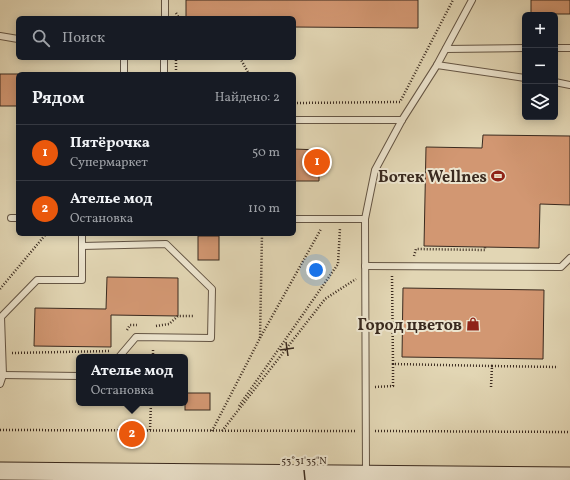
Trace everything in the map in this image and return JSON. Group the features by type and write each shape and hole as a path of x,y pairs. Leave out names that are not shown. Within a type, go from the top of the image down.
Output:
{"main road":[{"path":"0,470 94,476 366,474 570,476"}],"lane":[{"path":"165,0 165,16"},
{"path":"366,474 365,219 375,170 402,120 437,65 472,0"},
{"path":"0,36 16,39"},
{"path":"446,48 522,48"},
{"path":"558,48 570,48"},
{"path":"124,60 124,72"},
{"path":"164,60 164,72"},
{"path":"437,65 522,78"},
{"path":"558,83 570,85"},
{"path":"296,120 402,120"},
{"path":"296,219 365,219"},
{"path":"0,384 3,375 1,317 37,280 82,280 82,236"},
{"path":"82,246 166,244 212,289 211,338 136,337 122,354"},
{"path":"365,269 408,266 561,267 570,258"},
{"path":"3,375 76,376"}],"path":[{"path":"296,103 400,102 453,0"},
{"path":"176,60 176,72"},
{"path":"241,60 248,72"},
{"path":"212,430 260,338 327,219"},
{"path":"222,430 338,264 340,219"},
{"path":"0,289 44,236"},
{"path":"260,338 262,236"},
{"path":"393,386 392,272 408,266 416,255 416,249 485,250 485,247"},
{"path":"222,430 325,299 365,269"},
{"path":"154,326 169,324 178,316 194,316"},
{"path":"123,336 130,325 138,325"},
{"path":"3,353 112,351 116,346"},
{"path":"393,364 558,367"},
{"path":"491,387 492,366"},
{"path":"150,430 151,406"},
{"path":"0,430 570,432"}],"building":[{"path":"186,0 418,0 418,28 296,27 296,16 186,16"},
{"path":"531,0 570,0 570,14 558,14 558,12 531,12"},
{"path":"0,74 16,74 16,106 0,106"},
{"name":"Ботек Wellnes","path":"483,135 570,136 570,205 540,204 539,248 424,246 426,147 482,148"},
{"path":"296,149 319,150 319,181 296,181"},
{"path":"198,236 219,236 219,260 198,260"},
{"path":"107,277 178,278 178,316 111,315 111,347 34,346 35,308 106,309"},
{"name":"Город цветов","path":"403,288 544,290 543,359 402,357"},
{"path":"188,393 210,393 210,410 185,410 185,406 188,406"}],"place":[{"name":"Пятёрочка","path":"317,162"},
{"name":"Ботек Wellnes","path":"498,176"},
{"name":"Город цветов","path":"473,324"},
{"name":"Ателье мод","path":"132,434"}]}
